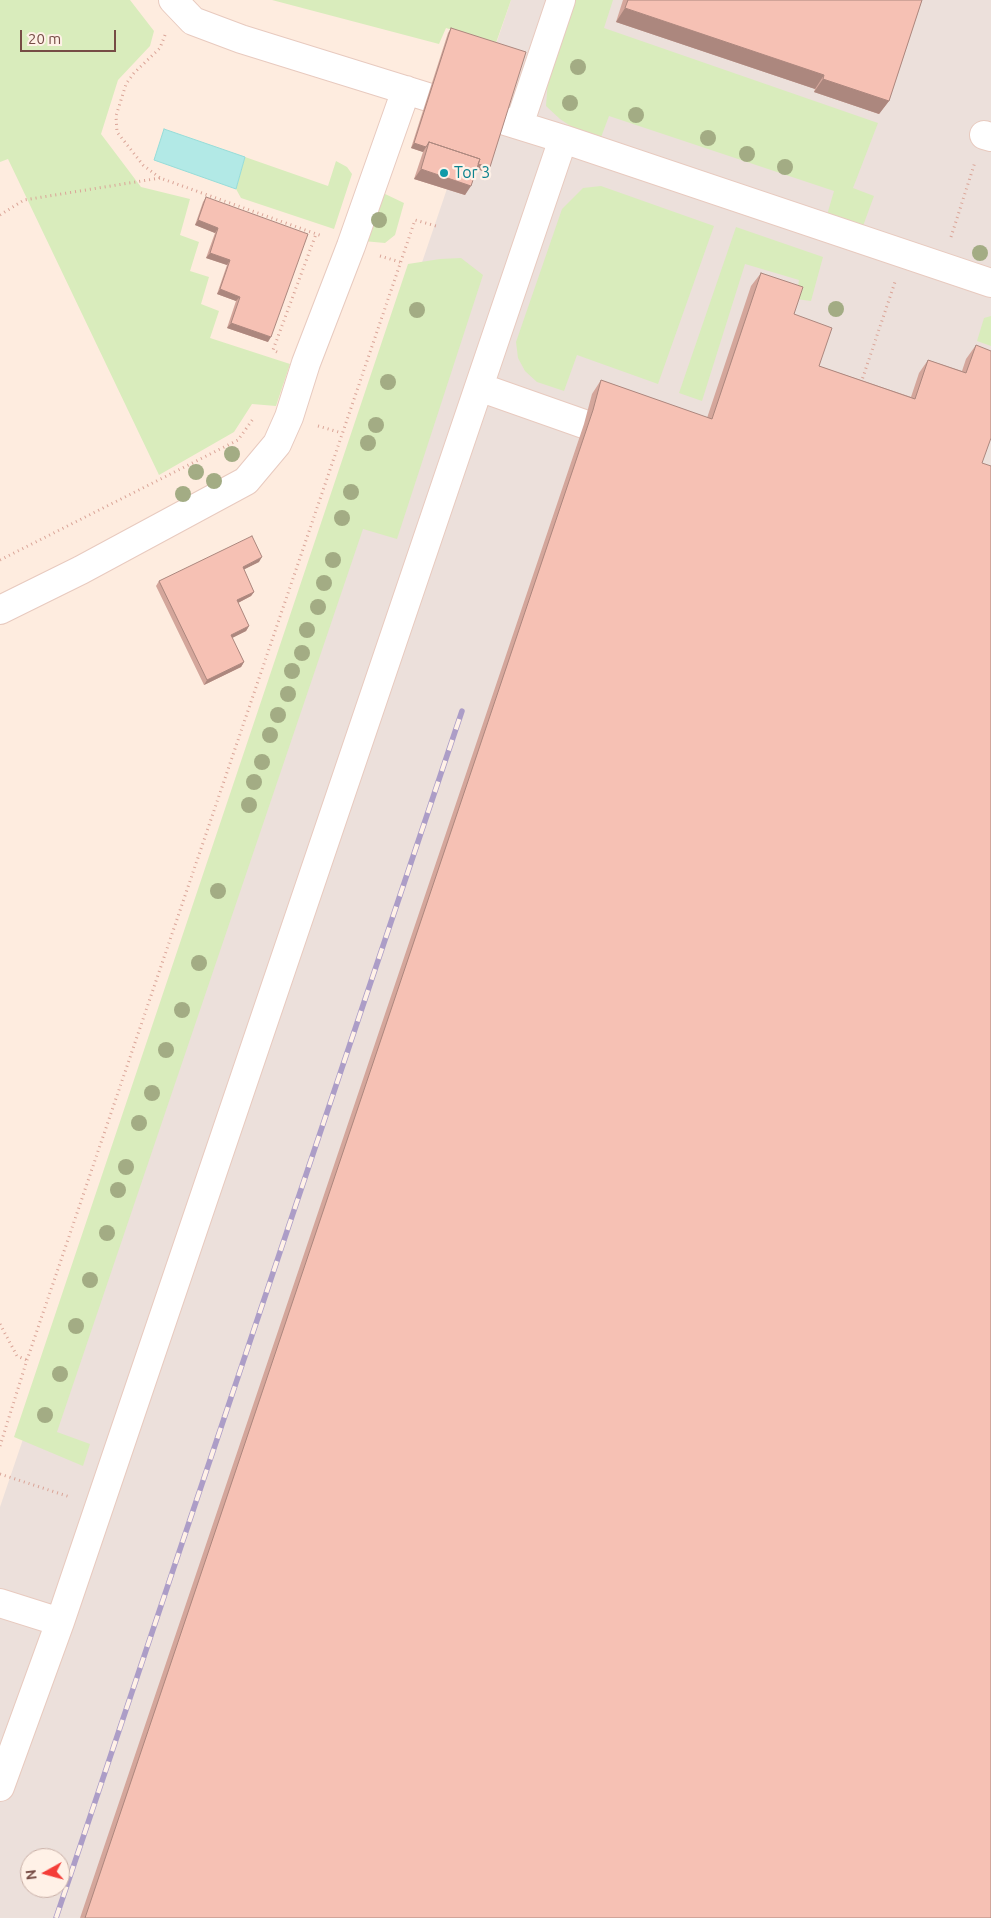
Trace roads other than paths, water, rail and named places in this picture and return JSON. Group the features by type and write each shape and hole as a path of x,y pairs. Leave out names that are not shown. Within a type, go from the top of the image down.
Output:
{"lane":[{"path":"519,125 561,0"},
{"path":"178,6 193,21 241,39 563,139 991,283"},
{"path":"0,610 80,570 246,481 277,444 289,417 306,363 351,246 406,90"},
{"path":"0,1787 60,1622 563,139"},
{"path":"479,387 584,424"},
{"path":"0,1603 60,1622"}],"water":[{"path":"164,129 245,157 236,189 154,160"}],"railway":[{"path":"56,1918 462,711"}],"place":[{"name":"Tor 3","path":"444,173"}]}
